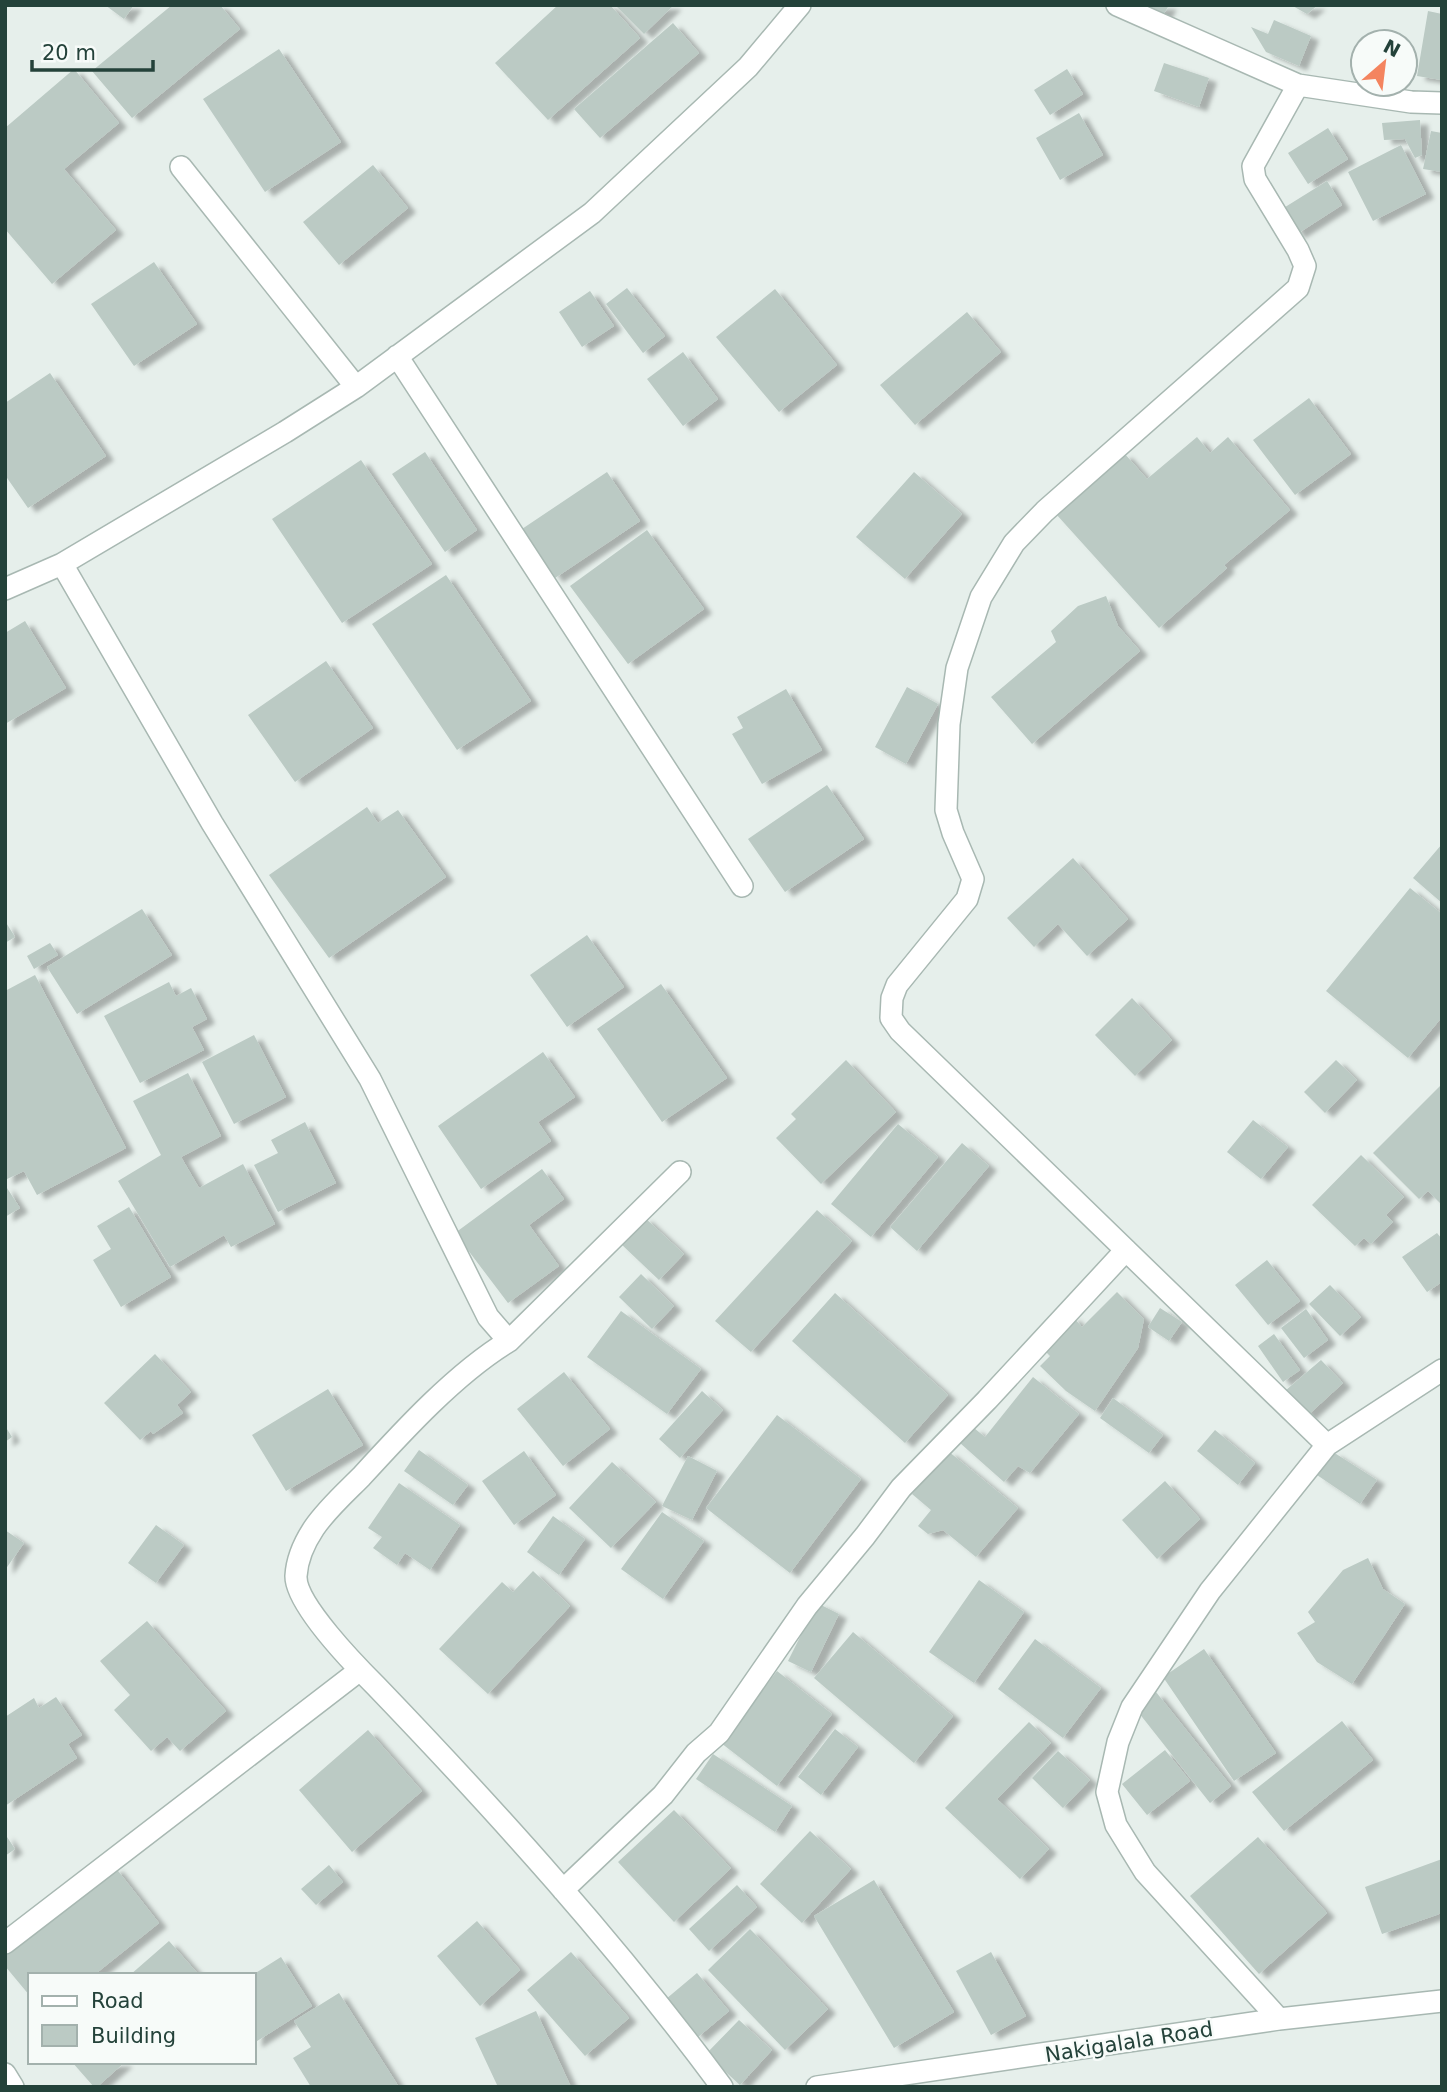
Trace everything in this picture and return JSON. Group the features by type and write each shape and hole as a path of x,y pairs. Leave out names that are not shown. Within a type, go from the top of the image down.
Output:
{"street":[{"path":"5,589 62,564 356,387 592,213 748,67 800,5"},
{"path":"1117,5 1298,85 1411,102 1442,103"},
{"path":"1298,85 1253,166 1255,179 1298,250 1304,266 1298,288 1045,511 1014,543 981,597 957,668 949,724 946,798 946,810 953,833 974,879 972,889 967,900 897,985 892,998 891,1018 900,1031 1327,1445"},
{"path":"181,167 356,387"},
{"path":"397,356 742,886"},
{"path":"62,564 212,823 370,1079 488,1317 509,1341"},
{"path":"680,1172 509,1341 489,1353 454,1384 383,1453 315,1527 300,1552 296,1580 307,1606 360,1670 450,1764 563,1890 691,2045 722,2087"},
{"path":"563,1890 663,1795 696,1753 719,1733 807,1606 901,1488 1126,1250"},
{"path":"1279,2019 1145,1872 1116,1825 1107,1792 1118,1742 1132,1707 1210,1591 1327,1445 1442,1370"},
{"path":"5,1943 360,1670"},
{"name":"Nakigalala Road","path":"817,2087 1279,2019 1442,2001"},
{"path":"5,2074 13,2087"}],"building":[{"path":"105,5 134,5 124,19"},
{"path":"172,5 220,5 240,29 132,118 92,71"},
{"path":"558,5 610,5 640,38 548,120 495,63"},
{"path":"615,5 674,5 644,34"},
{"path":"1139,5 1169,5 1161,19"},
{"path":"1291,5 1318,5 1307,14"},
{"path":"1428,11 1442,14 1442,80 1419,76"},
{"path":"1274,20 1311,36 1299,66 1266,52 1251,27 1268,34"},
{"path":"673,23 699,53 600,138 574,109"},
{"path":"279,49 341,142 265,192 203,99"},
{"path":"1164,63 1209,78 1199,107 1154,91"},
{"path":"74,69 119,123 64,169 116,230 52,284 5,229 5,128"},
{"path":"1067,69 1083,94 1050,115 1034,90"},
{"path":"1079,113 1103,155 1060,180 1036,138"},
{"path":"1420,120 1422,155 1415,158 1405,139 1384,140 1382,123"},
{"path":"1328,128 1348,159 1308,184 1288,153"},
{"path":"1431,131 1442,133 1442,172 1423,169"},
{"path":"1401,145 1426,194 1373,221 1348,172"},
{"path":"373,165 408,208 339,265 303,222"},
{"path":"1327,181 1342,205 1297,234 1282,209"},
{"path":"154,262 197,324 134,366 91,304"},
{"path":"627,288 665,336 643,353 606,304"},
{"path":"775,289 837,365 779,412 716,337"},
{"path":"590,291 614,326 582,347 559,312"},
{"path":"967,312 1001,352 915,425 880,385"},
{"path":"683,352 718,399 683,426 647,379"},
{"path":"50,373 106,456 28,508 5,475 5,403"},
{"path":"1309,398 1351,454 1295,495 1253,440"},
{"path":"1197,437 1210,453 1228,437 1290,510 1224,565 1227,568 1159,628 1056,514 1124,453 1147,479"},
{"path":"425,452 477,530 445,552 392,474"},
{"path":"361,460 432,564 342,623 272,519"},
{"path":"607,472 640,521 555,578 522,529"},
{"path":"914,472 962,514 905,579 856,537"},
{"path":"647,530 704,609 628,664 570,586"},
{"path":"446,575 531,701 457,750 372,624"},
{"path":"1106,596 1118,626 1140,651 1032,744 991,697 1056,642 1051,631 1078,606"},
{"path":"25,621 66,688 5,724 5,633"},
{"path":"326,661 373,728 295,782 248,715"},
{"path":"907,687 938,704 906,764 875,747"},
{"path":"786,689 822,750 762,784 732,734 743,728 737,717"},
{"path":"827,785 864,839 785,892 748,839"},
{"path":"367,807 378,823 398,810 446,877 329,958 269,875"},
{"path":"1442,844 1442,903 1413,878"},
{"path":"1073,858 1128,919 1087,956 1058,924 1034,947 1007,918"},
{"path":"1410,888 1442,914 1442,1017 1408,1058 1326,991"},
{"path":"142,909 172,955 77,1014 47,967"},
{"path":"5,921 15,937 5,943"},
{"path":"587,935 624,987 567,1027 530,975"},
{"path":"50,943 58,955 34,969 27,956"},
{"path":"35,975 126,1148 37,1195 24,1171 5,1180 5,991"},
{"path":"169,982 176,996 191,988 207,1019 192,1027 204,1050 140,1083 104,1016"},
{"path":"661,984 727,1078 662,1122 597,1029"},
{"path":"1132,998 1172,1040 1135,1076 1095,1035"},
{"path":"254,1035 286,1097 234,1124 202,1062"},
{"path":"543,1052 575,1097 538,1122 551,1141 481,1189 438,1126"},
{"path":"846,1060 896,1112 821,1184 776,1138 796,1119 791,1114"},
{"path":"1336,1060 1357,1080 1325,1113 1304,1092"},
{"path":"188,1073 221,1136 181,1157 199,1188 243,1164 275,1224 231,1247 224,1235 170,1267 118,1181 161,1155 133,1101"},
{"path":"1442,1084 1442,1205 1428,1191 1419,1199 1373,1153"},
{"path":"1253,1120 1288,1147 1261,1179 1227,1152"},
{"path":"305,1122 336,1183 278,1212 254,1165 278,1153 271,1140"},
{"path":"898,1124 938,1157 871,1237 831,1204"},
{"path":"962,1143 989,1166 917,1251 890,1227"},
{"path":"1361,1155 1404,1197 1386,1215 1393,1222 1371,1244 1364,1238 1355,1246 1312,1205"},
{"path":"542,1169 564,1199 529,1225 559,1266 508,1303 455,1233"},
{"path":"5,1185 20,1208 5,1217"},
{"path":"129,1207 171,1277 121,1307 93,1260 111,1249 97,1226"},
{"path":"817,1210 852,1241 751,1352 715,1321"},
{"path":"644,1217 684,1254 659,1280 620,1243"},
{"path":"1437,1233 1442,1239 1442,1282 1427,1292 1402,1257"},
{"path":"1267,1260 1300,1301 1268,1325 1235,1285"},
{"path":"641,1274 674,1306 652,1329 619,1297"},
{"path":"1330,1285 1361,1317 1340,1336 1309,1304"},
{"path":"1117,1292 1144,1319 1138,1348 1095,1411 1066,1391 1040,1366 1050,1356 1041,1347 1072,1316 1082,1327"},
{"path":"835,1293 948,1395 905,1443 792,1341"},
{"path":"1160,1308 1182,1322 1169,1341 1148,1327"},
{"path":"1306,1309 1328,1340 1304,1358 1281,1328"},
{"path":"621,1311 701,1369 667,1414 587,1357"},
{"path":"1274,1334 1300,1370 1283,1382 1258,1346"},
{"path":"155,1354 191,1392 177,1405 183,1413 140,1440 104,1403"},
{"path":"1321,1360 1343,1383 1307,1416 1285,1391"},
{"path":"564,1372 610,1429 563,1466 517,1409"},
{"path":"1033,1377 1079,1414 1030,1473 1018,1466 1004,1482 960,1443 974,1428 985,1437"},
{"path":"328,1389 363,1445 286,1491 252,1435"},
{"path":"702,1391 723,1410 680,1458 659,1439"},
{"path":"1113,1398 1163,1435 1149,1453 1100,1418"},
{"path":"777,1415 861,1479 790,1573 706,1508"},
{"path":"5,1426 12,1437 5,1442"},
{"path":"1215,1430 1255,1463 1238,1485 1197,1451"},
{"path":"419,1450 468,1485 453,1505 404,1471"},
{"path":"524,1451 556,1495 514,1525 482,1481"},
{"path":"948,1451 1018,1508 976,1557 943,1530 928,1534 918,1526 931,1510 912,1494"},
{"path":"1333,1452 1377,1480 1360,1504 1317,1475"},
{"path":"688,1456 717,1471 692,1520 662,1506"},
{"path":"612,1462 656,1502 611,1548 569,1508"},
{"path":"1165,1481 1200,1519 1157,1559 1122,1520"},
{"path":"399,1483 460,1525 430,1570 405,1553 397,1565 373,1548 382,1537 368,1528"},
{"path":"662,1512 704,1541 663,1599 621,1569"},
{"path":"553,1516 585,1539 559,1575 527,1552"},
{"path":"156,1525 184,1545 156,1583 128,1563"},
{"path":"5,1530 24,1543 5,1570"},
{"path":"1368,1558 1383,1589 1405,1604 1352,1684 1317,1662 1297,1633 1315,1622 1308,1612 1343,1570"},
{"path":"533,1571 570,1606 488,1694 439,1649 502,1582 513,1592"},
{"path":"979,1580 1024,1612 974,1683 929,1652"},
{"path":"817,1603 839,1614 811,1672 788,1661"},
{"path":"147,1621 226,1711 180,1751 167,1737 151,1751 114,1710 130,1695 100,1661"},
{"path":"853,1632 953,1716 914,1763 814,1678"},
{"path":"1035,1639 1101,1688 1063,1738 998,1689"},
{"path":"1204,1649 1276,1753 1234,1781 1163,1677"},
{"path":"777,1671 832,1714 777,1786 721,1743"},
{"path":"1156,1692 1231,1786 1210,1803 1135,1708"},
{"path":"56,1697 82,1735 68,1744 77,1758 5,1806 5,1717 34,1698 39,1708"},
{"path":"1342,1721 1373,1760 1284,1831 1252,1792"},
{"path":"1029,1722 1051,1743 997,1799 1049,1849 1020,1879 945,1808"},
{"path":"835,1729 858,1747 821,1795 798,1777"},
{"path":"368,1730 422,1791 352,1852 299,1790"},
{"path":"1165,1750 1190,1781 1147,1815 1122,1784"},
{"path":"1058,1751 1090,1780 1063,1808 1032,1778"},
{"path":"713,1754 792,1806 775,1832 696,1779"},
{"path":"674,1810 731,1868 674,1922 618,1862"},
{"path":"810,1831 851,1869 802,1923 760,1884"},
{"path":"5,1834 15,1849 5,1856"},
{"path":"1258,1837 1327,1913 1259,1974 1190,1896"},
{"path":"1442,1859 1442,1913 1382,1934 1365,1887"},
{"path":"329,1865 343,1882 316,1905 301,1889"},
{"path":"115,1867 159,1923 96,1973 28,1973 28,1994 5,1966 5,1953"},
{"path":"874,1880 954,2012 894,2048 814,1916"},
{"path":"737,1885 757,1907 709,1951 689,1929"},
{"path":"477,1921 520,1970 480,2006 437,1956"},
{"path":"750,1929 828,2009 785,2050 708,1970"},
{"path":"169,1941 197,1973 132,1973"},
{"path":"571,1952 629,2018 585,2056 527,1990"},
{"path":"991,1952 1026,2016 991,2035 956,1971"},
{"path":"281,1957 312,2006 256,2042 256,1973"},
{"path":"697,1973 729,2011 698,2037 666,1999"},
{"path":"339,1993 399,2087 311,2087 293,2058 311,2047 294,2021"},
{"path":"536,2011 571,2087 498,2087 475,2038"},
{"path":"739,2020 772,2050 740,2085 706,2054"},
{"path":"74,2064 123,2064 97,2087 94,2087"}]}
